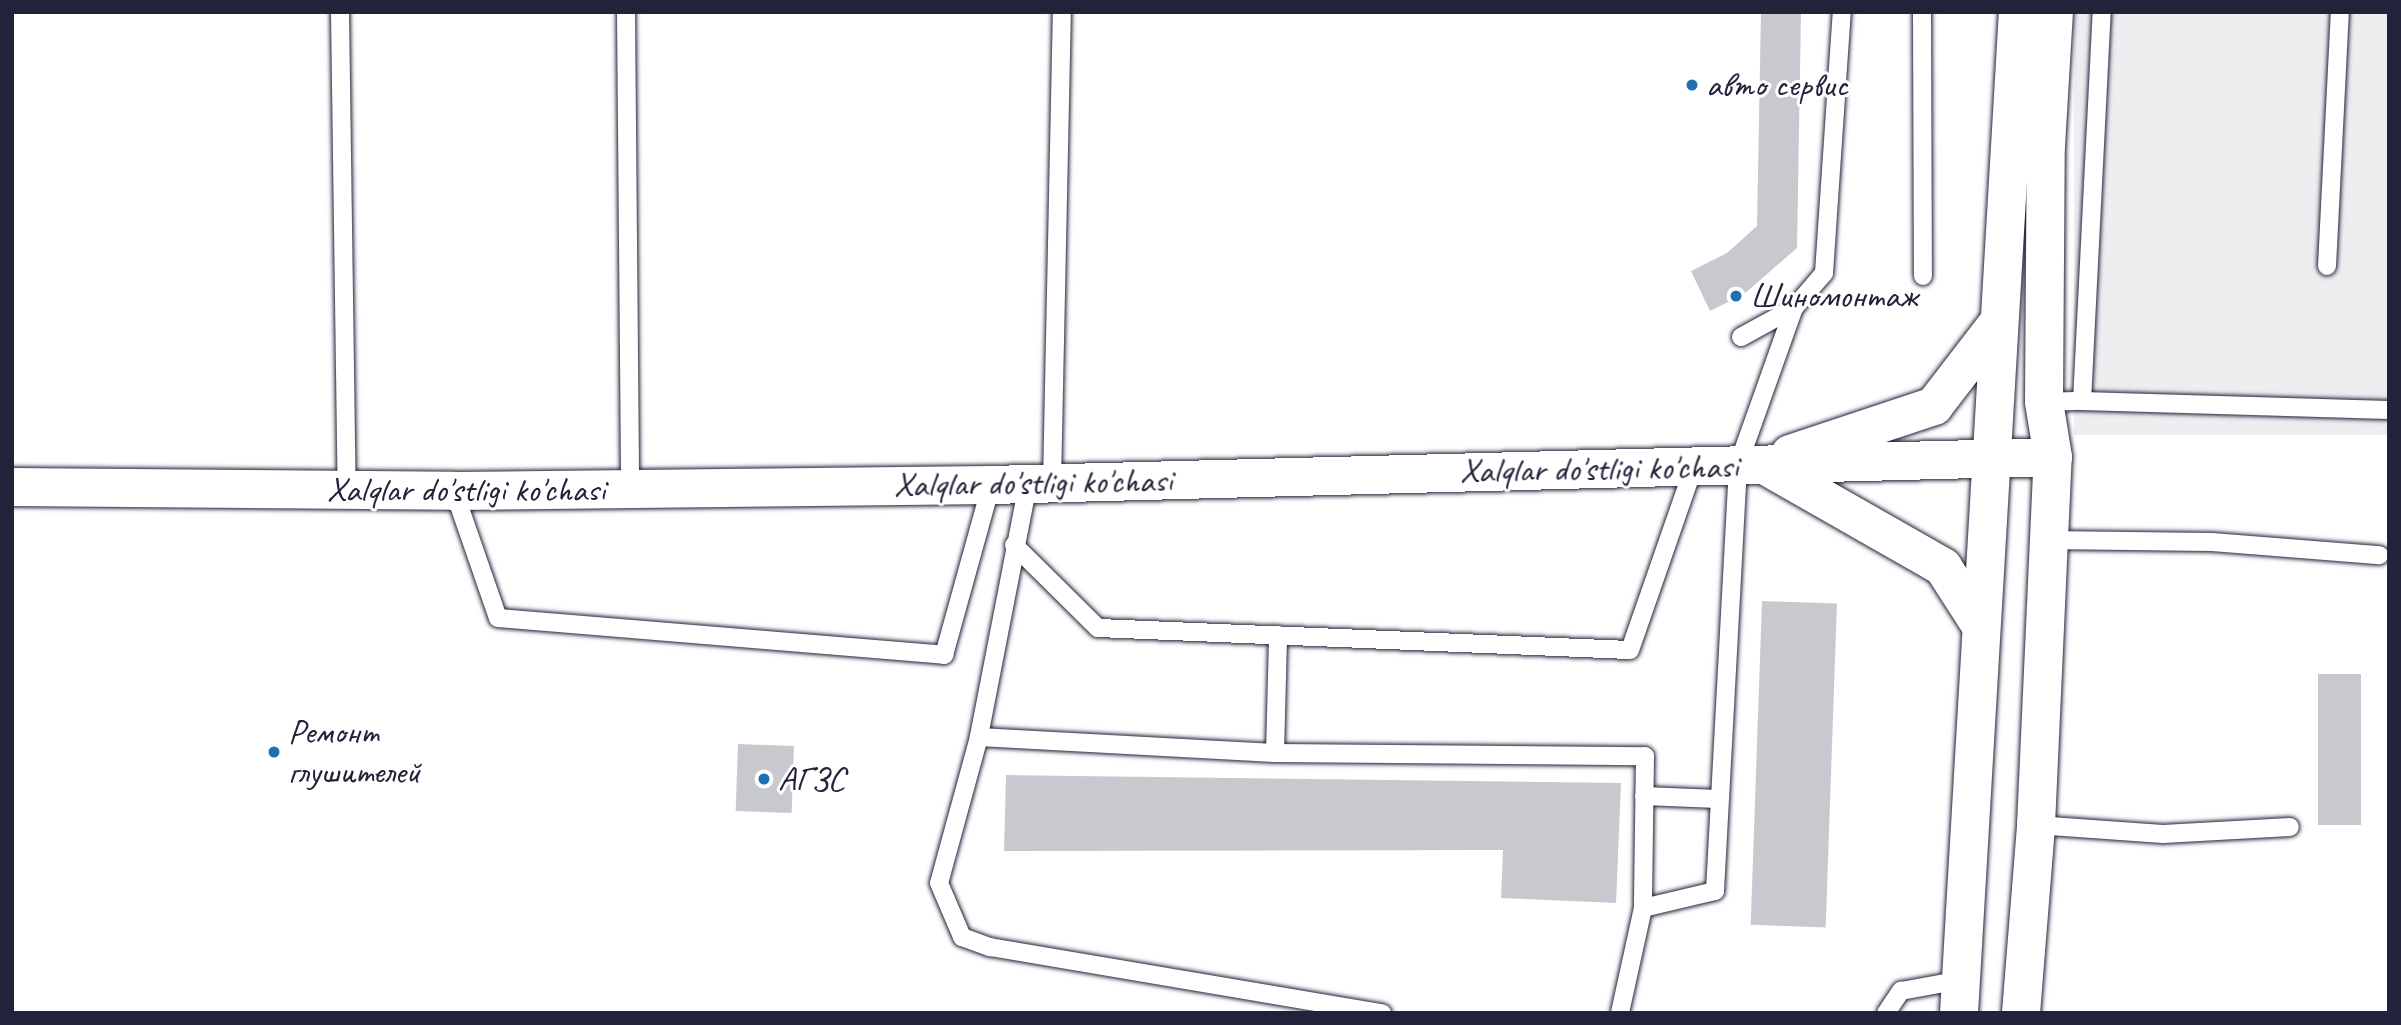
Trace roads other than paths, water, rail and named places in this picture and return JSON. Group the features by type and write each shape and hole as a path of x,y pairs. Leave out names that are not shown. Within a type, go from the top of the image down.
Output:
{"main road":[{"path":"1960,996 2018,12"},
{"path":"2021,1013 2036,825 2047,540 2053,457 2044,402 2046,146 2054,12"},
{"path":"1752,466 1808,444 1934,406 1998,323"},
{"name":"Xalqlar do'stligi ko'chasi","path":"12,487 454,491 1024,484 1752,466 1990,456 2053,457"},
{"path":"1752,466 1943,567 1981,626"}],"lane":[{"path":"340,12 347,491"},
{"path":"626,12 630,489"},
{"path":"1062,12 1024,484 979,737 939,883 962,937 990,947 1382,1013"},
{"path":"1741,337 1794,308 1824,272 1842,12"},
{"path":"1923,12 1923,276"},
{"path":"2082,401 2102,12"},
{"path":"2327,266 2340,12"},
{"path":"1643,908 1715,891 1718,799 1752,466 1794,308"},
{"path":"2044,402 2389,410"},
{"path":"1014,545 1098,628 1630,650 1694,466"},
{"path":"454,491 498,618 944,655 1024,484"},
{"path":"2047,540 2212,542 2379,555"},
{"path":"1275,752 1278,635"},
{"path":"979,737 1275,752 1645,757 1643,908 1620,1013"},
{"path":"1644,796 1718,799"},
{"path":"2036,825 2163,834 2290,827"},
{"path":"1886,1013 1901,991 1960,996"}],"place":[{"name":"авто сервис","path":"1692,85"},
{"name":"Шиномонтаж","path":"1736,296"},
{"name":"Ремонт глушителей","path":"274,752"},
{"name":"АГЗС","path":"764,779"}]}
